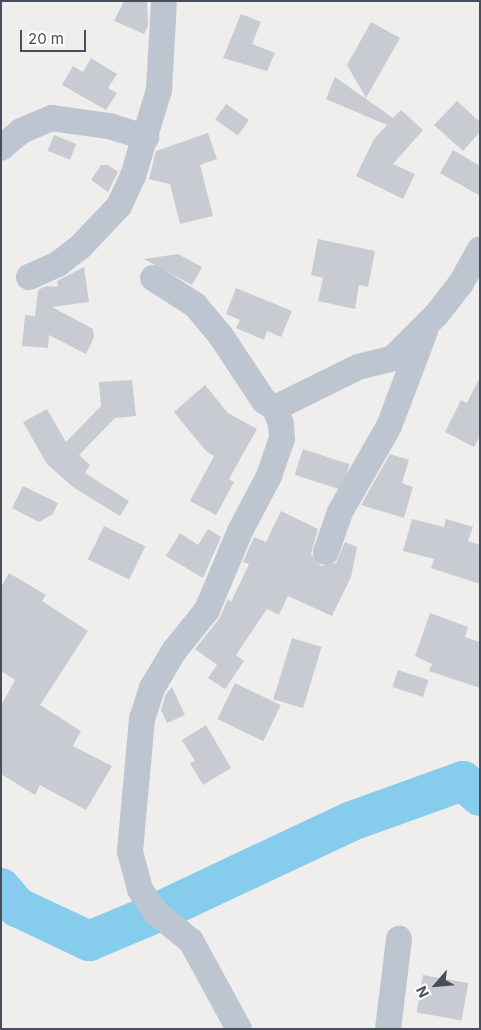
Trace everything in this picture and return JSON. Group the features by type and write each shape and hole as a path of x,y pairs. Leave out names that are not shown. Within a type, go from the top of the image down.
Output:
{"street":[{"path":"29,277 70,255 107,220 122,199 146,137 159,90 164,1"},
{"path":"1,148 21,131 51,118 101,124 146,137"},
{"path":"275,408 358,367 393,358 426,325 460,285 480,249"},
{"path":"153,278 200,310 222,336 264,401 275,408 281,424 282,439 269,476 240,531 207,610 174,651 150,695 142,719 130,850 140,889 156,913 191,941 239,1029"},
{"path":"326,552 340,512 389,426 426,325"},
{"path":"388,1029 399,938"}],"building":[{"path":"124,1 147,1 148,26 144,34 114,21"},
{"path":"241,14 261,22 252,44 275,53 267,71 223,58"},
{"path":"371,22 400,38 366,98 347,65"},
{"path":"91,58 117,74 108,88 117,93 106,110 62,85 73,66 83,72"},
{"path":"335,77 393,118 401,110 423,130 393,164 415,174 403,199 356,176 374,139 387,125 326,99"},
{"path":"457,101 480,122 480,132 463,151 434,125"},
{"path":"226,104 249,120 238,136 215,120"},
{"path":"208,133 217,159 200,165 213,216 180,224 170,184 149,179 156,151"},
{"path":"54,135 76,144 70,160 48,151"},
{"path":"453,150 480,166 480,196 440,173"},
{"path":"101,165 108,165 118,172 108,192 91,180"},
{"path":"318,239 375,251 368,287 359,285 355,309 318,301 323,278 311,275"},
{"path":"178,254 202,267 192,285 144,259"},
{"path":"84,267 89,302 52,307 93,329 94,337 86,354 49,335 48,348 22,346 25,315 35,316 38,290 46,286 58,287 57,281"},
{"path":"236,288 292,311 281,337 267,331 264,340 236,328 240,320 226,314"},
{"path":"480,377 480,436 474,447 445,432 461,400 467,403"},
{"path":"132,380 136,416 115,418 79,455 90,465 85,473 129,501 120,516 73,487 47,464 23,422 47,409 66,442 101,406 99,382"},
{"path":"205,385 228,413 257,429 229,479 234,482 216,515 190,501 214,456 206,451 174,412"},
{"path":"303,449 350,464 341,490 295,475"},
{"path":"390,454 409,460 402,483 413,487 404,518 361,505"},
{"path":"23,486 58,503 53,514 39,522 12,508"},
{"path":"281,511 318,529 311,554 321,566 336,563 345,542 357,547 351,577 332,616 288,596 279,615 267,609 236,655 244,661 225,689 208,678 217,665 195,649 219,619 228,599 231,602 249,564 243,562 254,537 266,542"},
{"path":"412,519 444,527 446,519 473,527 468,541 480,545 480,584 431,568 434,559 403,551"},
{"path":"104,526 145,546 129,579 88,559"},
{"path":"208,529 221,537 203,578 166,556 180,533 198,545"},
{"path":"9,573 46,595 42,601 88,631 40,705 81,731 73,746 112,766 86,810 40,785 35,795 1,774 1,706 15,680 1,671 1,587"},
{"path":"430,613 468,627 465,637 480,642 480,688 429,671 432,664 415,656"},
{"path":"292,638 322,647 303,708 273,699"},
{"path":"398,670 428,680 423,697 392,687"},
{"path":"235,683 281,705 263,741 217,719"},
{"path":"172,687 185,715 167,723 161,710 166,694"},
{"path":"206,725 231,768 203,785 190,763 195,761 182,740"},
{"path":"423,975 468,983 462,1020 416,1012"}],"waterway":[{"path":"1,888 17,907 89,941 156,913 349,822 463,781 480,796"}]}
